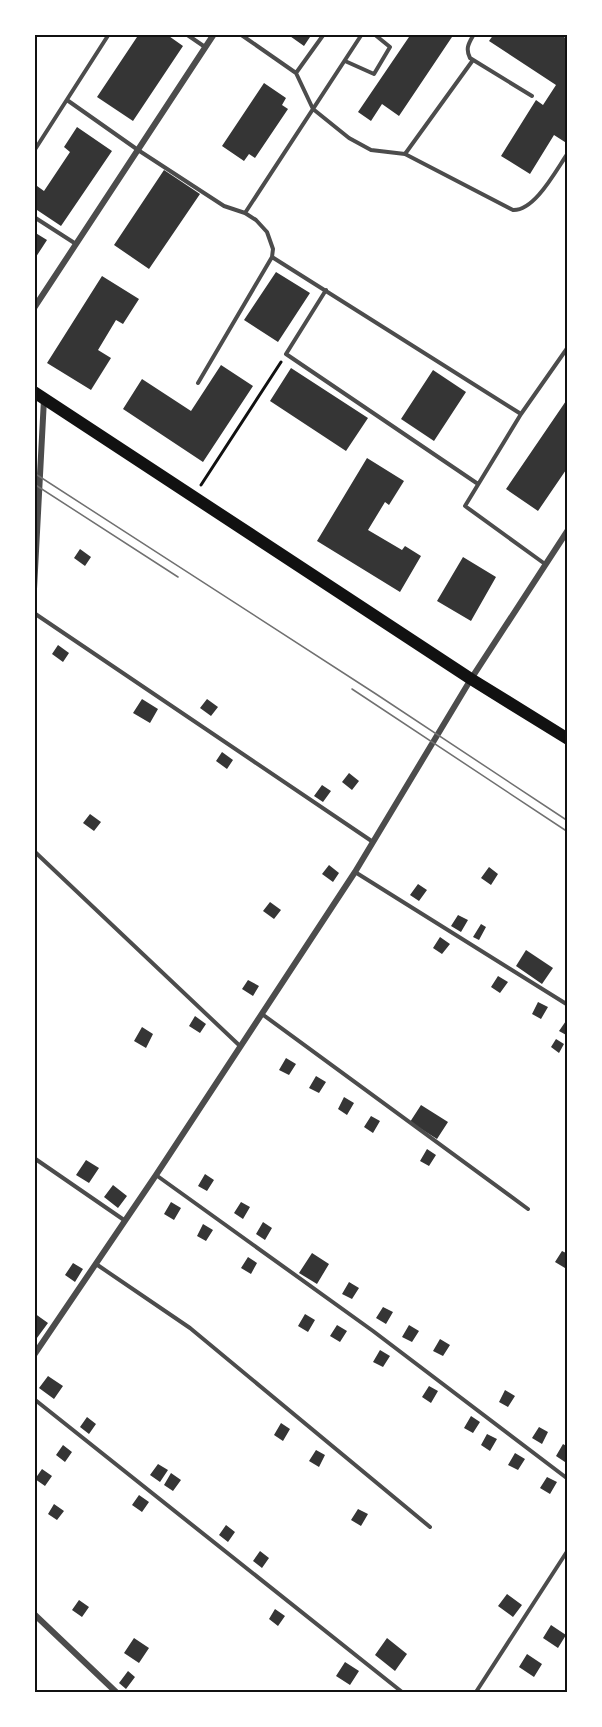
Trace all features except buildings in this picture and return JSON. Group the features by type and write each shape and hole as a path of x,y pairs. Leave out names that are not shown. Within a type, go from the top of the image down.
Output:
{"main road":[{"path":"39,395 567,739"}],"street":[{"path":"34,308 214,34"},
{"path":"34,589 39,395"},
{"path":"34,1355 156,1175 355,872 471,678 567,530"},
{"path":"34,1614 116,1692"}],"lane":[{"path":"34,151 109,34"},
{"path":"186,34 206,48"},
{"path":"240,34 296,73 313,109 350,138 371,150 405,154 513,210 518,210 537,198 567,153"},
{"path":"296,73 324,34"},
{"path":"245,213 362,34"},
{"path":"345,61 374,74 390,47 375,34"},
{"path":"474,34 467,46 467,52 472,60 532,96"},
{"path":"405,154 472,60"},
{"path":"67,100 224,206 245,213 267,232 273,249 272,257 198,383"},
{"path":"34,217 76,244"},
{"path":"272,257 521,414"},
{"path":"326,290 286,354 478,484"},
{"path":"545,564 465,506 521,414 567,347"},
{"path":"34,613 373,842"},
{"path":"34,851 240,1046"},
{"path":"355,872 567,1005"},
{"path":"262,1014 528,1209"},
{"path":"34,1158 124,1220"},
{"path":"156,1175 373,1331 567,1479"},
{"path":"96,1264 190,1328 430,1527"},
{"path":"34,1399 402,1692"},
{"path":"476,1692 567,1550"}],"path":[{"path":"194,496 286,354"}],"tram line":[{"path":"34,473 568,821"},
{"path":"34,484 178,577"},
{"path":"352,689 568,832"}]}
